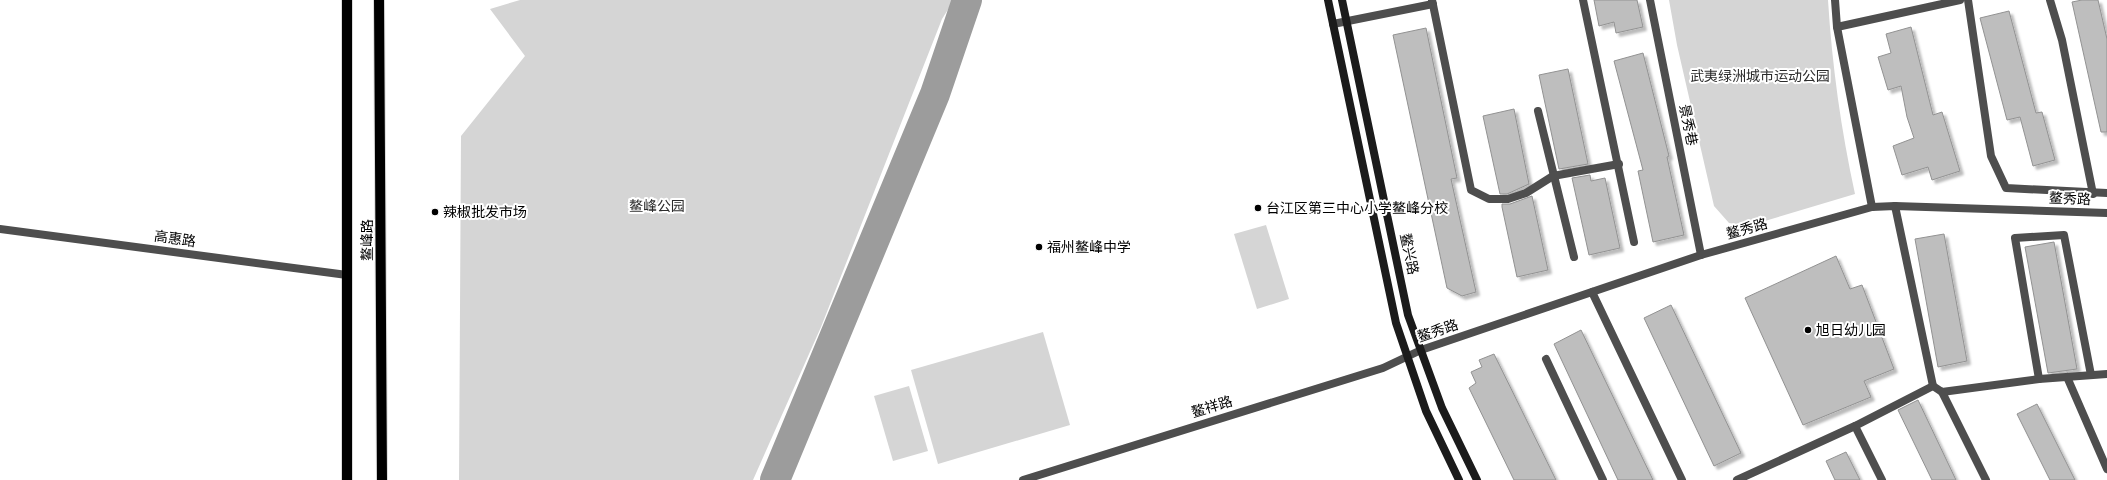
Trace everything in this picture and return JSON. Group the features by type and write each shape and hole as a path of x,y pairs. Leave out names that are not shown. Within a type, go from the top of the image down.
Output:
{"main road":[{"name":"鳌峰路","path":"347,0 347,480"},
{"name":"鳌峰路","path":"379,0 382,480"},
{"name":"鳌兴路","path":"1328,0 1396,323 1426,411 1460,480"},
{"name":"鳌兴路","path":"1342,0 1408,315 1442,408 1477,480"}],"street":[{"path":"1583,0 1634,242"},
{"name":"景秀巷","path":"1650,0 1701,255"},
{"path":"1835,0 1837,27 1872,207"},
{"path":"1837,27 1960,0"},
{"path":"1968,0 1991,156 2006,188 2093,194 2107,193"},
{"path":"2050,0 2062,40 2093,194"},
{"path":"1333,24 1433,2 1471,190 1489,199 1508,199 1526,193 1553,176 1618,164"},
{"path":"1538,111 1574,257"},
{"path":"1895,206 1934,386 1942,392 1986,480"},
{"name":"鳌秀路","path":"1407,357 1421,350 1701,255 1872,207 1895,206 2107,213"},
{"name":"高惠路","path":"0,230 347,275"},
{"path":"2039,379 2015,238 2064,235 2091,375"},
{"path":"1592,292 1682,480"},
{"name":"鳌祥路","path":"1023,480 1383,368 1407,357"},
{"path":"1546,359 1603,480"},
{"path":"1942,392 2039,379 2107,374"},
{"path":"2068,377 2107,469"},
{"path":"1737,480 1855,426 1934,386"},
{"path":"1855,426 1882,480"}],"green space":[{"name":"鳌峰公园","path":"520,0 954,0 942,19 821,327 753,480 459,480 461,136 525,56 490,9"},
{"name":"武夷绿洲城市运动公园","path":"1669,0 1828,0 1838,97 1845,146 1855,194 1748,226 1729,223 1714,206 1677,45"},
{"path":"1266,225 1289,299 1257,309 1234,234"},
{"path":"1043,332 1070,425 938,464 911,370"},
{"path":"909,386 928,451 893,461 874,396"}],"building":[{"path":"1594,0 1637,0 1643,27 1616,33 1614,22 1599,26"},
{"path":"2082,0 2098,0 2107,39 2107,132 2101,132 2072,2"},
{"path":"2009,11 2036,113 2042,112 2055,160 2033,166 2020,117 2007,120 1980,18"},
{"path":"1911,27 1933,115 1942,112 1960,171 1932,180 1928,167 1902,175 1893,146 1914,138 1907,117 1901,86 1888,90 1878,57 1891,53 1886,34"},
{"path":"1426,28 1457,178 1451,179 1476,292 1462,296 1447,288 1393,35"},
{"path":"1643,53 1669,156 1667,157 1684,235 1653,242 1638,171 1643,170 1614,61"},
{"path":"1568,69 1588,164 1559,169 1539,75"},
{"path":"1514,109 1529,184 1507,194 1500,194 1483,116"},
{"path":"1590,175 1591,181 1605,178 1620,248 1589,255 1572,178"},
{"path":"1532,196 1548,270 1517,277 1502,204 1510,204"},
{"path":"1944,234 1967,361 1938,367 1915,239"},
{"path":"2054,242 2077,369 2048,373 2025,247"},
{"path":"1836,256 1850,289 1862,285 1894,369 1864,381 1871,397 1803,425 1745,298"},
{"path":"1671,305 1741,453 1714,466 1644,318"},
{"path":"1581,330 1653,480 1618,480 1554,344"},
{"path":"1494,354 1556,480 1514,480 1469,388 1476,383 1471,372 1482,367 1479,360"},
{"path":"1918,400 1956,480 1932,480 1898,410"},
{"path":"2037,404 2075,480 2050,480 2017,414"},
{"path":"1846,452 1860,480 1835,480 1826,461"}],"waterway":[{"path":"775,480 935,94 967,0"}],"place":[{"name":"台江区第三中心小学鳌峰分校","path":"1258,208"},
{"name":"辣椒批发市场","path":"435,212"},
{"name":"福州鳌峰中学","path":"1039,247"},
{"name":"旭日幼儿园","path":"1808,330"}]}
